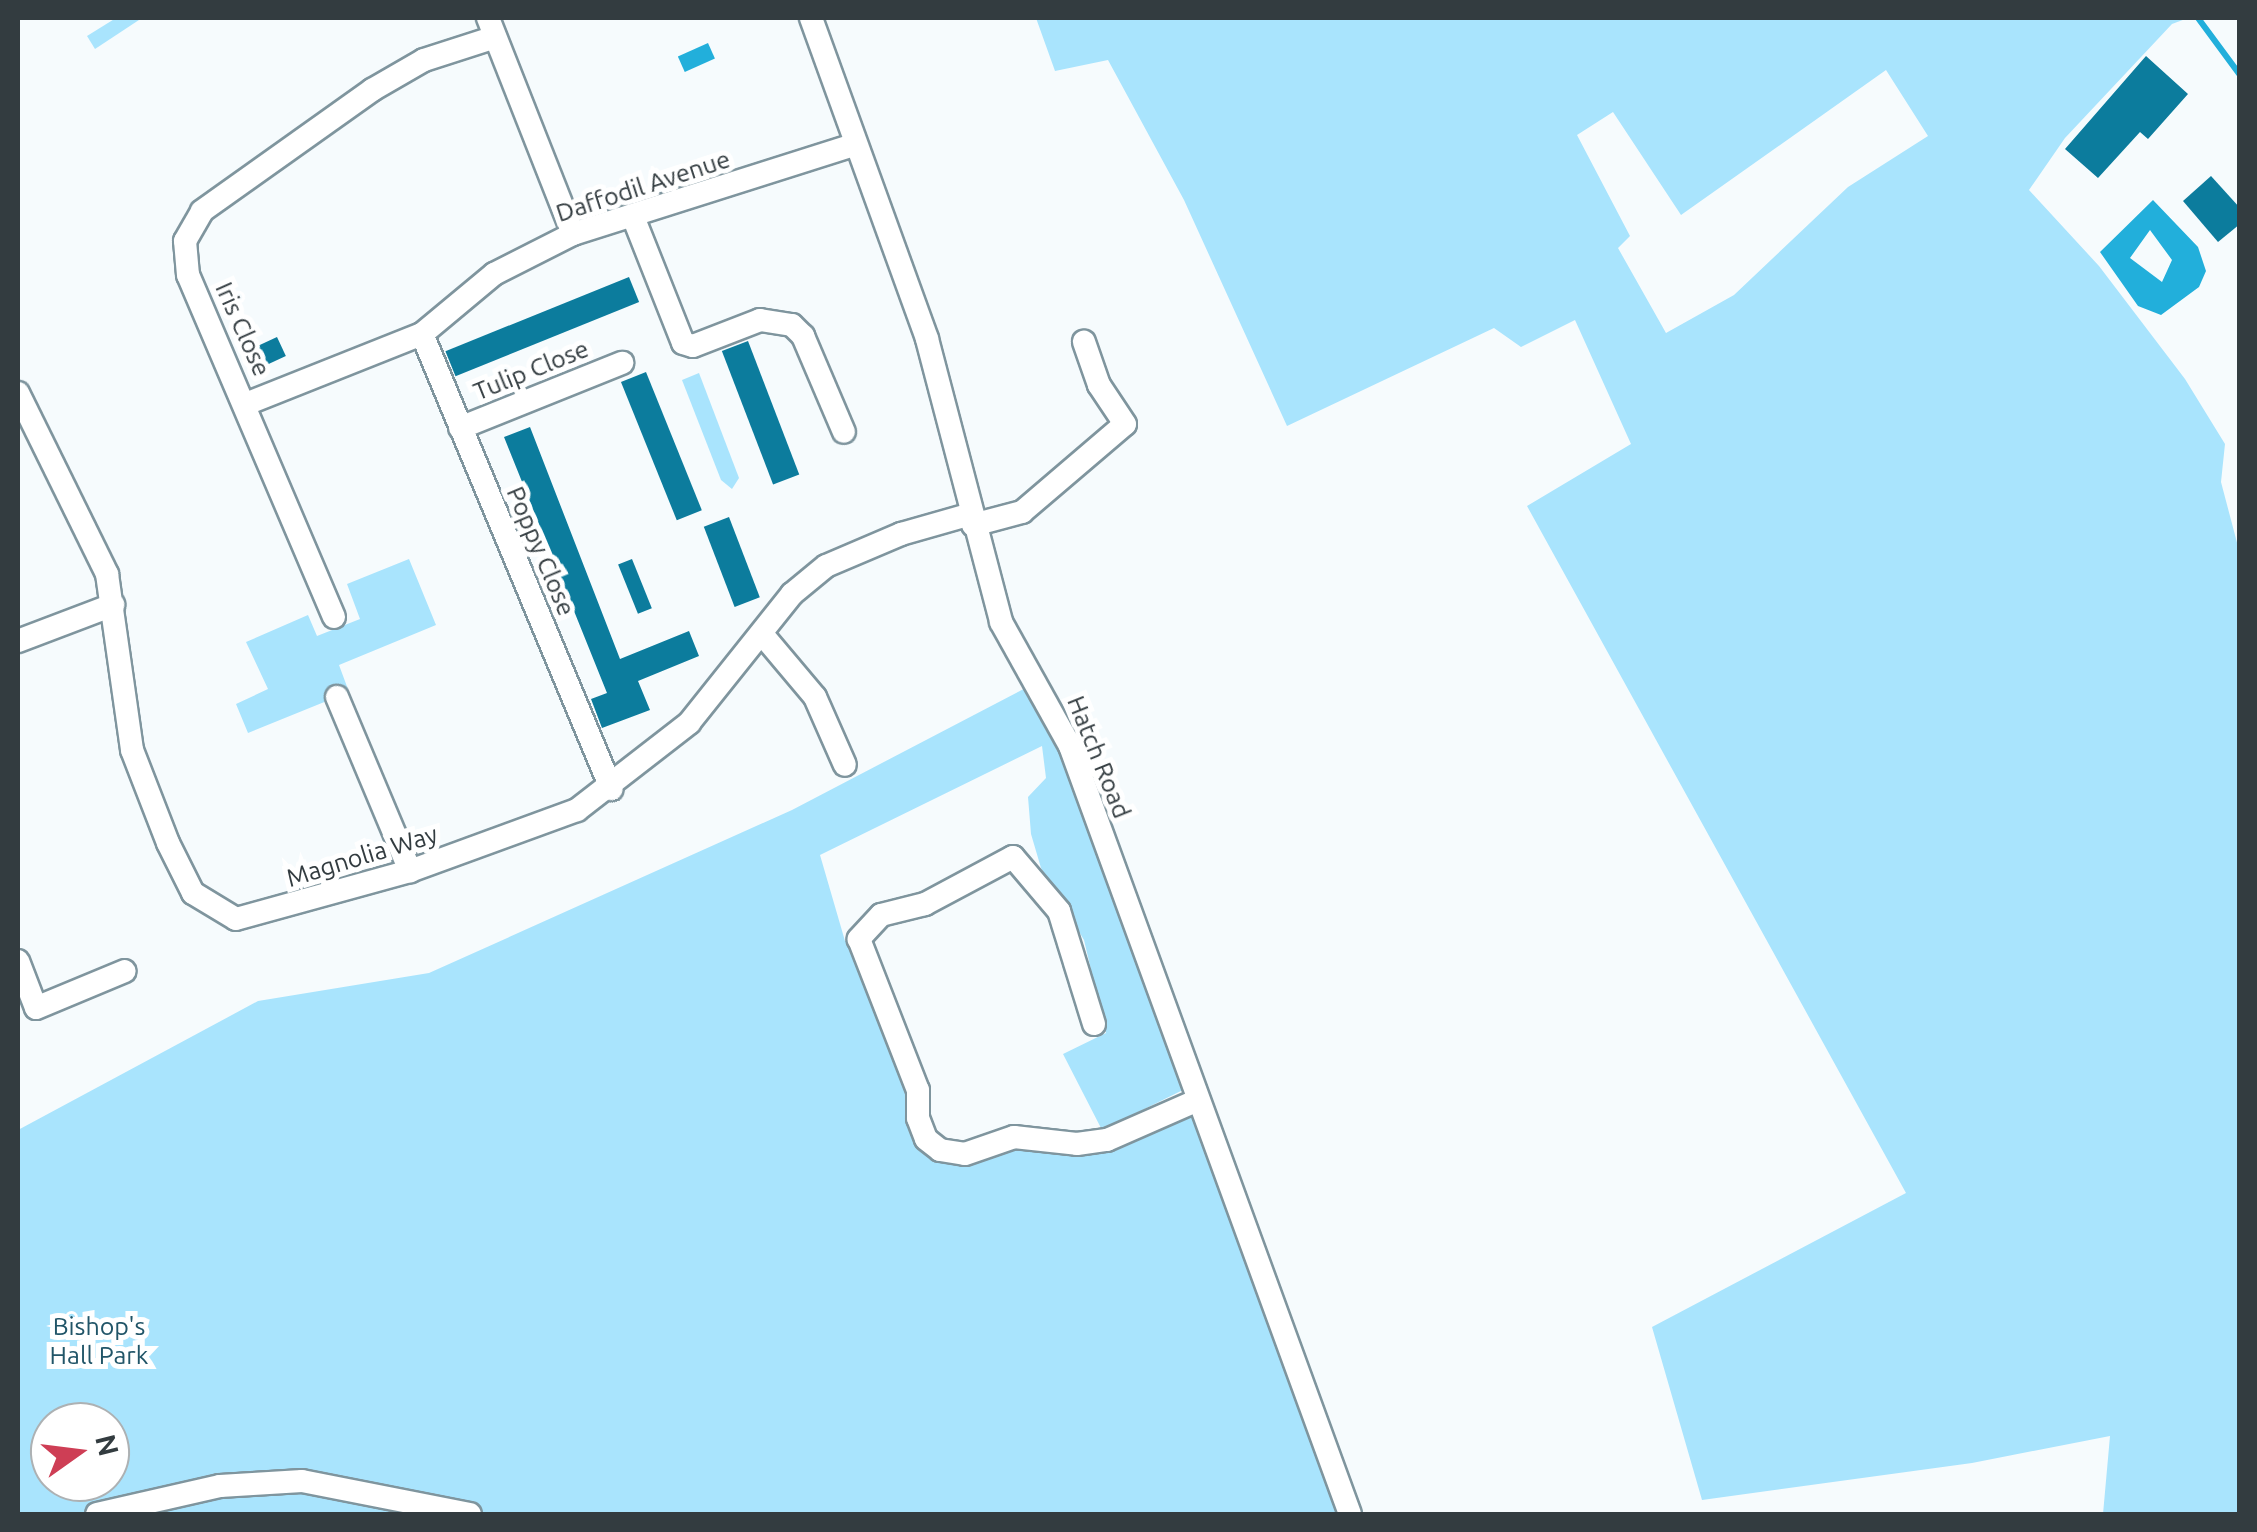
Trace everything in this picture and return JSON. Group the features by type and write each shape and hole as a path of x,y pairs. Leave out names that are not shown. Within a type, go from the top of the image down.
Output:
{"street":[{"name":"Hatch Road","path":"811,18 853,145 927,340 1001,622 1070,746 1196,1101 1350,1514"},
{"path":"490,28 573,234"},
{"name":"Iris Close","path":"334,617 188,274 185,241 202,211 372,90 490,28"},
{"name":"Daffodil Avenue","path":"246,404 422,334 494,274 573,234 634,218 853,145"},
{"path":"634,218 683,343 693,346 760,320 792,325 803,336 844,432"},
{"name":"Poppy Close","path":"422,334 611,790"},
{"name":"Magnolia Way","path":"18,393 107,574 132,750 193,893 236,918 410,871 545,825 611,790 689,723 798,588 853,551 972,520 1022,512 1133,432 1099,385 1084,342"},
{"name":"Tulip Close","path":"460,428 622,363"},
{"path":"18,640 113,605"},
{"path":"762,634 816,697 845,765"},
{"path":"336,697 410,871"},
{"path":"1094,1024 1059,911 1013,857 925,904 881,915 859,939 918,1090 918,1118 926,1139 940,1150 965,1154 1014,1137 1107,1140 1196,1101"},
{"path":"18,962 36,1008 125,971"},
{"path":"96,1514 220,1486 302,1480 470,1514"}],"green space":[{"path":"116,18 142,18 95,49 87,36"},
{"path":"1036,18 2188,18 2172,24 2065,138 2029,190 2099,266 2185,379 2225,444 2221,482 2240,554 2239,1514 2103,1514 2110,1436 1972,1463 1702,1500 1652,1327 1906,1193 1527,506 1631,444 1575,320 1521,347 1494,328 1287,426 1184,200 1108,60 1055,71","holes":["1886,70 1928,136 1848,187 1734,295 1666,333 1618,248 1630,236 1577,135 1613,112 1681,215"]},
{"path":"699,373 739,478 732,489 721,480 682,380"},
{"path":"409,559 436,625 339,665 349,692 248,733 236,704 268,689 246,642 308,615 317,636 360,619 347,584"},
{"name":"Bishop's Hall Park","path":"1037,682 1191,1086 1102,1130 1063,1054 1106,1033 1084,940 1041,868 1031,834 1028,797 1046,778 1042,746 820,855 845,941 859,941 940,1150 1014,1137 1077,1144 1196,1101 1351,1514 18,1514 18,1130 258,1001 429,973 792,810"}],"water":[{"path":"708,43 715,59 685,72 678,56"},
{"path":"2153,200 2198,247 2206,271 2199,287 2161,315 2138,306 2100,252","holes":["2150,230 2172,260 2162,282 2130,258"]}],"building":[{"path":"2146,56 2188,94 2148,139 2140,132 2098,178 2065,149"},
{"path":"2211,176 2240,208 2240,224 2218,242 2183,201"},
{"path":"629,277 639,302 456,376 445,351"},
{"path":"277,337 286,356 263,367 254,348"},
{"path":"748,341 799,475 773,485 722,351"},
{"path":"646,372 702,510 677,520 621,382"},
{"path":"530,427 620,659 689,631 699,656 638,681 650,710 602,728 591,699 607,693 504,437"},
{"path":"729,517 760,597 735,607 704,527"},
{"path":"632,559 652,608 638,614 618,565"}],"waterway":[{"path":"2198,18 2240,75"}]}
